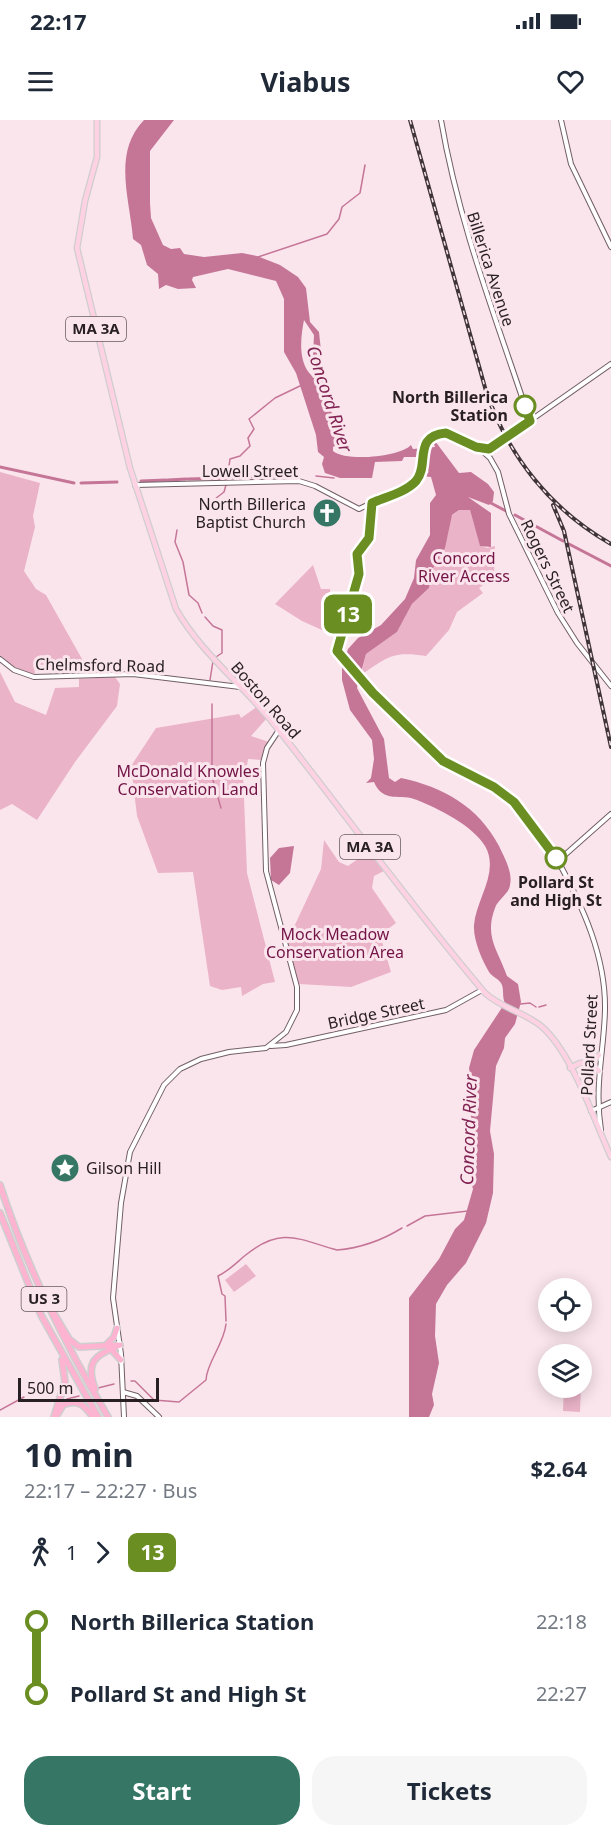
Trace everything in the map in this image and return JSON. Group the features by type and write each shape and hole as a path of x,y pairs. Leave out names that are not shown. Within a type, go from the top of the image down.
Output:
{"highway":[{"name":"US 3","path":"0,1185 41,1294 64,1341 108,1417"},
{"name":"US 3","path":"0,1213 27,1284 61,1352 98,1417"},
{"path":"41,1294 74,1344 85,1348 120,1345"},
{"path":"102,1406 93,1382 92,1370 97,1356 107,1347 117,1328"},
{"path":"107,1347 115,1351 121,1360"},
{"path":"55,1417 64,1382 61,1352"},
{"path":"55,1417 61,1407 72,1402 83,1405 93,1417"}],"main road":[{"name":"Boston Road","path":"97,120 98,149 83,207 77,249 135,485 176,609 186,624 279,730 482,990 502,1005 521,1014 548,1032 570,1068 611,1157"},
{"name":"Billerica Avenue","path":"441,120 456,199 486,297 530,421"},
{"path":"561,120 571,164 611,247"},
{"path":"480,449 491,448 611,364"},
{"name":"Lowell Street","path":"135,485 298,481 315,486 359,509 415,482 420,472 424,447 431,439 447,433 480,449"},
{"path":"491,448 491,459"},
{"name":"Rogers Street","path":"480,449 491,459 499,475 510,514 558,613 573,638 611,686"},
{"name":"Chelmsford Road","path":"0,659 14,670 34,677 133,674 240,687"},
{"path":"270,1045 292,1023 298,995 265,862 263,763 267,748 279,730"},
{"name":"Pollard Street","path":"601,1131 598,1108 599,1071 605,1011 602,966 593,938 558,861 611,813"},
{"name":"Bridge Street","path":"124,1417 114,1287 125,1168 130,1152 159,1094 171,1076 188,1064 229,1052 261,1050 270,1045 286,1045 446,1010 482,990"},
{"path":"570,1068 590,1063 600,1055"},
{"path":"566,1061 580,1064"},
{"path":"590,1063 599,1071"},
{"path":"598,1102 604,1105"},
{"path":"591,1111 611,1102"},
{"path":"123,1392 137,1396 159,1417"}],"green space":[{"path":"0,472 40,483 33,516 35,527 24,571 36,589 46,595 82,659 84,673 76,673 74,664 34,665 35,674 25,672 0,655"},
{"name":"Concord River Access","path":"459,510 470,510 480,545 487,548 495,546 494,577 479,588 483,593 457,612 449,630 426,656 405,654 391,657 361,675 366,654 397,632 412,604 429,588 433,568 448,534 449,518"},
{"path":"313,565 321,589 330,589 333,635 302,621 275,604"},
{"path":"0,672 15,702 46,715 55,688 79,687 79,679 115,677 120,684 117,706 75,762 37,820 12,804 0,810"},
{"name":"McDonald Knowles Conservation Land","path":"258,706 267,718 251,736 269,742 262,760 248,759 246,772 243,773 247,873 275,982 263,984 242,996 241,987 222,990 210,986 193,872 158,873 137,816 131,766 156,728 239,714 241,718"},
{"name":"Mock Meadow Conservation Area","path":"324,840 339,862 348,866 369,851 384,871 374,876 372,888 396,923 380,935 391,972 351,987 299,984 285,932 293,929 321,869"},
{"path":"246,1264 256,1276 234,1292 225,1280"},
{"path":"564,1398 581,1398 580,1412 563,1411"}],"shaded area":[{"path":"144,120 174,120 150,151 151,218 163,245 171,249 180,248 184,254 204,257 242,253 257,256 280,265 298,277 306,288 310,322 319,332 327,407 340,422 343,436 340,443 333,447 333,451 349,456 373,457 396,453 411,445 413,449 435,447 433,441 426,439 430,438 435,441 459,473 471,472 488,484 494,492 493,501 489,505 468,497 491,513 491,547 480,546 470,510 459,510 452,515 445,548 433,568 429,588 412,604 397,632 366,654 357,688 384,739 389,778 395,782 401,778 431,787 458,800 470,809 481,820 499,846 508,865 511,880 506,894 495,908 491,927 496,951 507,976 518,984 521,1002 515,1024 505,1038 504,1048 496,1066 490,1131 494,1154 493,1193 486,1223 466,1263 447,1285 436,1304 435,1336 439,1363 432,1394 434,1405 429,1417 409,1417 409,1298 439,1259 455,1229 464,1220 473,1189 470,1179 474,1172 474,1145 470,1108 473,1095 469,1068 474,1050 505,1003 502,985 486,967 478,950 474,931 476,915 489,876 489,856 479,838 454,818 411,798 387,796 378,789 374,782 366,783 371,778 374,759 372,740 350,710 342,680 342,667 348,649 358,638 381,625 405,599 414,578 416,560 430,535 430,503 436,495 431,477 421,476 429,472 424,468 423,457 404,457 402,461 375,462 372,478 340,478 325,473 322,464 324,457 318,452 316,435 296,373 284,352 284,299 276,281 228,269 193,277 196,288 178,289 166,285 159,289 158,274 147,265 141,245 133,239 125,177 128,147 134,133","holes":["304,320 314,335 312,376 302,356 301,341"]},
{"path":"294,846 290,873 279,885 271,880 270,858 279,848"}],"waterway":[{"path":"258,257 327,234 339,219 342,207 360,193 365,165"},
{"path":"227,480 230,459 240,456 250,446 248,438 254,429 249,419 275,398 302,385"},
{"path":"0,467 74,483"},
{"path":"316,476 334,478"},
{"path":"227,478 283,477"},
{"path":"188,479 227,478"},
{"path":"168,480 186,479"},
{"path":"141,481 166,480"},
{"path":"81,483 117,482"},
{"path":"215,499 224,492 226,485"},
{"path":"489,502 506,511"},
{"path":"515,515 563,541"},
{"path":"177,530 175,542 183,562 189,595 198,603 202,613"},
{"path":"569,544 611,566"},
{"path":"205,617 213,626 222,630 222,653 216,657"},
{"path":"210,680 213,661"},
{"path":"212,704 212,777 221,808"},
{"path":"520,1004 530,1003 536,1007"},
{"path":"539,1007 546,1005"},
{"path":"407,1226 425,1216 468,1211"},
{"path":"226,1321 225,1296 222,1294 218,1276 259,1245 271,1240 291,1238 337,1250 346,1249 371,1243 402,1228"},
{"path":"131,1381 135,1381 154,1400 179,1402 206,1380 226,1324"},
{"path":"98,1388 114,1384"},
{"path":"67,1399 79,1396"},
{"path":"0,1410 24,1397"},
{"path":"43,1400 56,1401"}],"railway":[{"path":"410,120 486,391 495,415 519,459 551,498 569,515 611,544"},
{"path":"553,505 564,531 611,747"}],"bus line":[{"name":"13","path":"525,406 530,421 489,449 483,450 446,433 432,438 423,449 421,470 416,481 372,503 369,538 357,554 359,574 337,651 373,693 443,761 506,794 556,858"}],"place":[{"name":"North Billerica Station","path":"525,406"},
{"name":"North Billerica Baptist Church","path":"327,513"},
{"name":"Pollard St and High St","path":"556,858"},
{"name":"Gilson Hill","path":"65,1168"}],"water label":[{"name":"Concord River","path":"329,399"},
{"name":"Concord River","path":"469,1130"}]}
